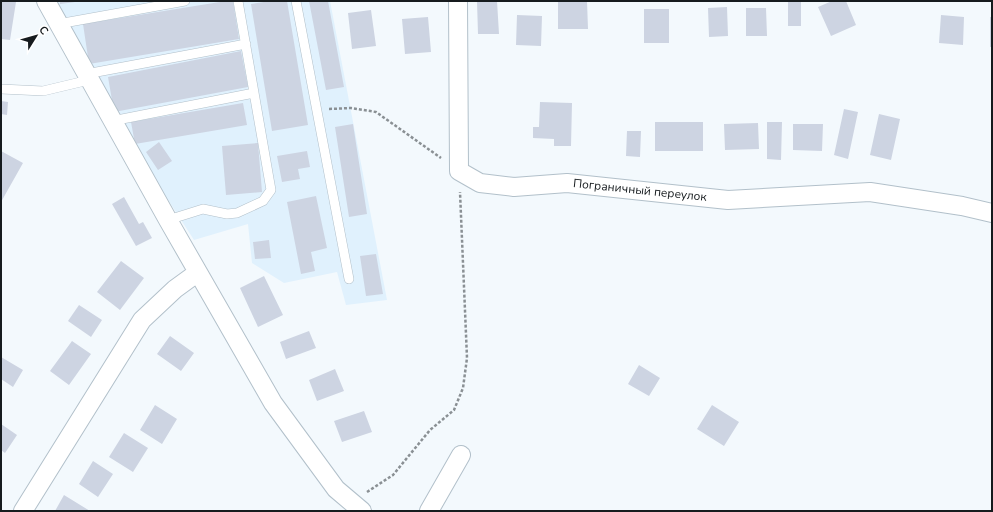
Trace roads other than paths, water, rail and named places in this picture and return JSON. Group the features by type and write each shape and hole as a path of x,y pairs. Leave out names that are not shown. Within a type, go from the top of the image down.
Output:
{"street":[{"path":"46,1 197,272 273,403 336,490 357,507"},
{"name":"Пограничный переулок","path":"458,1 460,171 480,183 514,187 567,183 728,200 870,192 962,206 992,213"},
{"path":"23,511 142,320 197,272"},
{"path":"429,511 461,455"}],"lane":[{"path":"58,24 185,1"},
{"path":"168,220 203,209 227,214 237,213 263,201 271,190 238,1"},
{"path":"296,1 349,279"},
{"path":"1,89 43,91 88,77 246,44"},
{"path":"112,121 254,93"}]}
